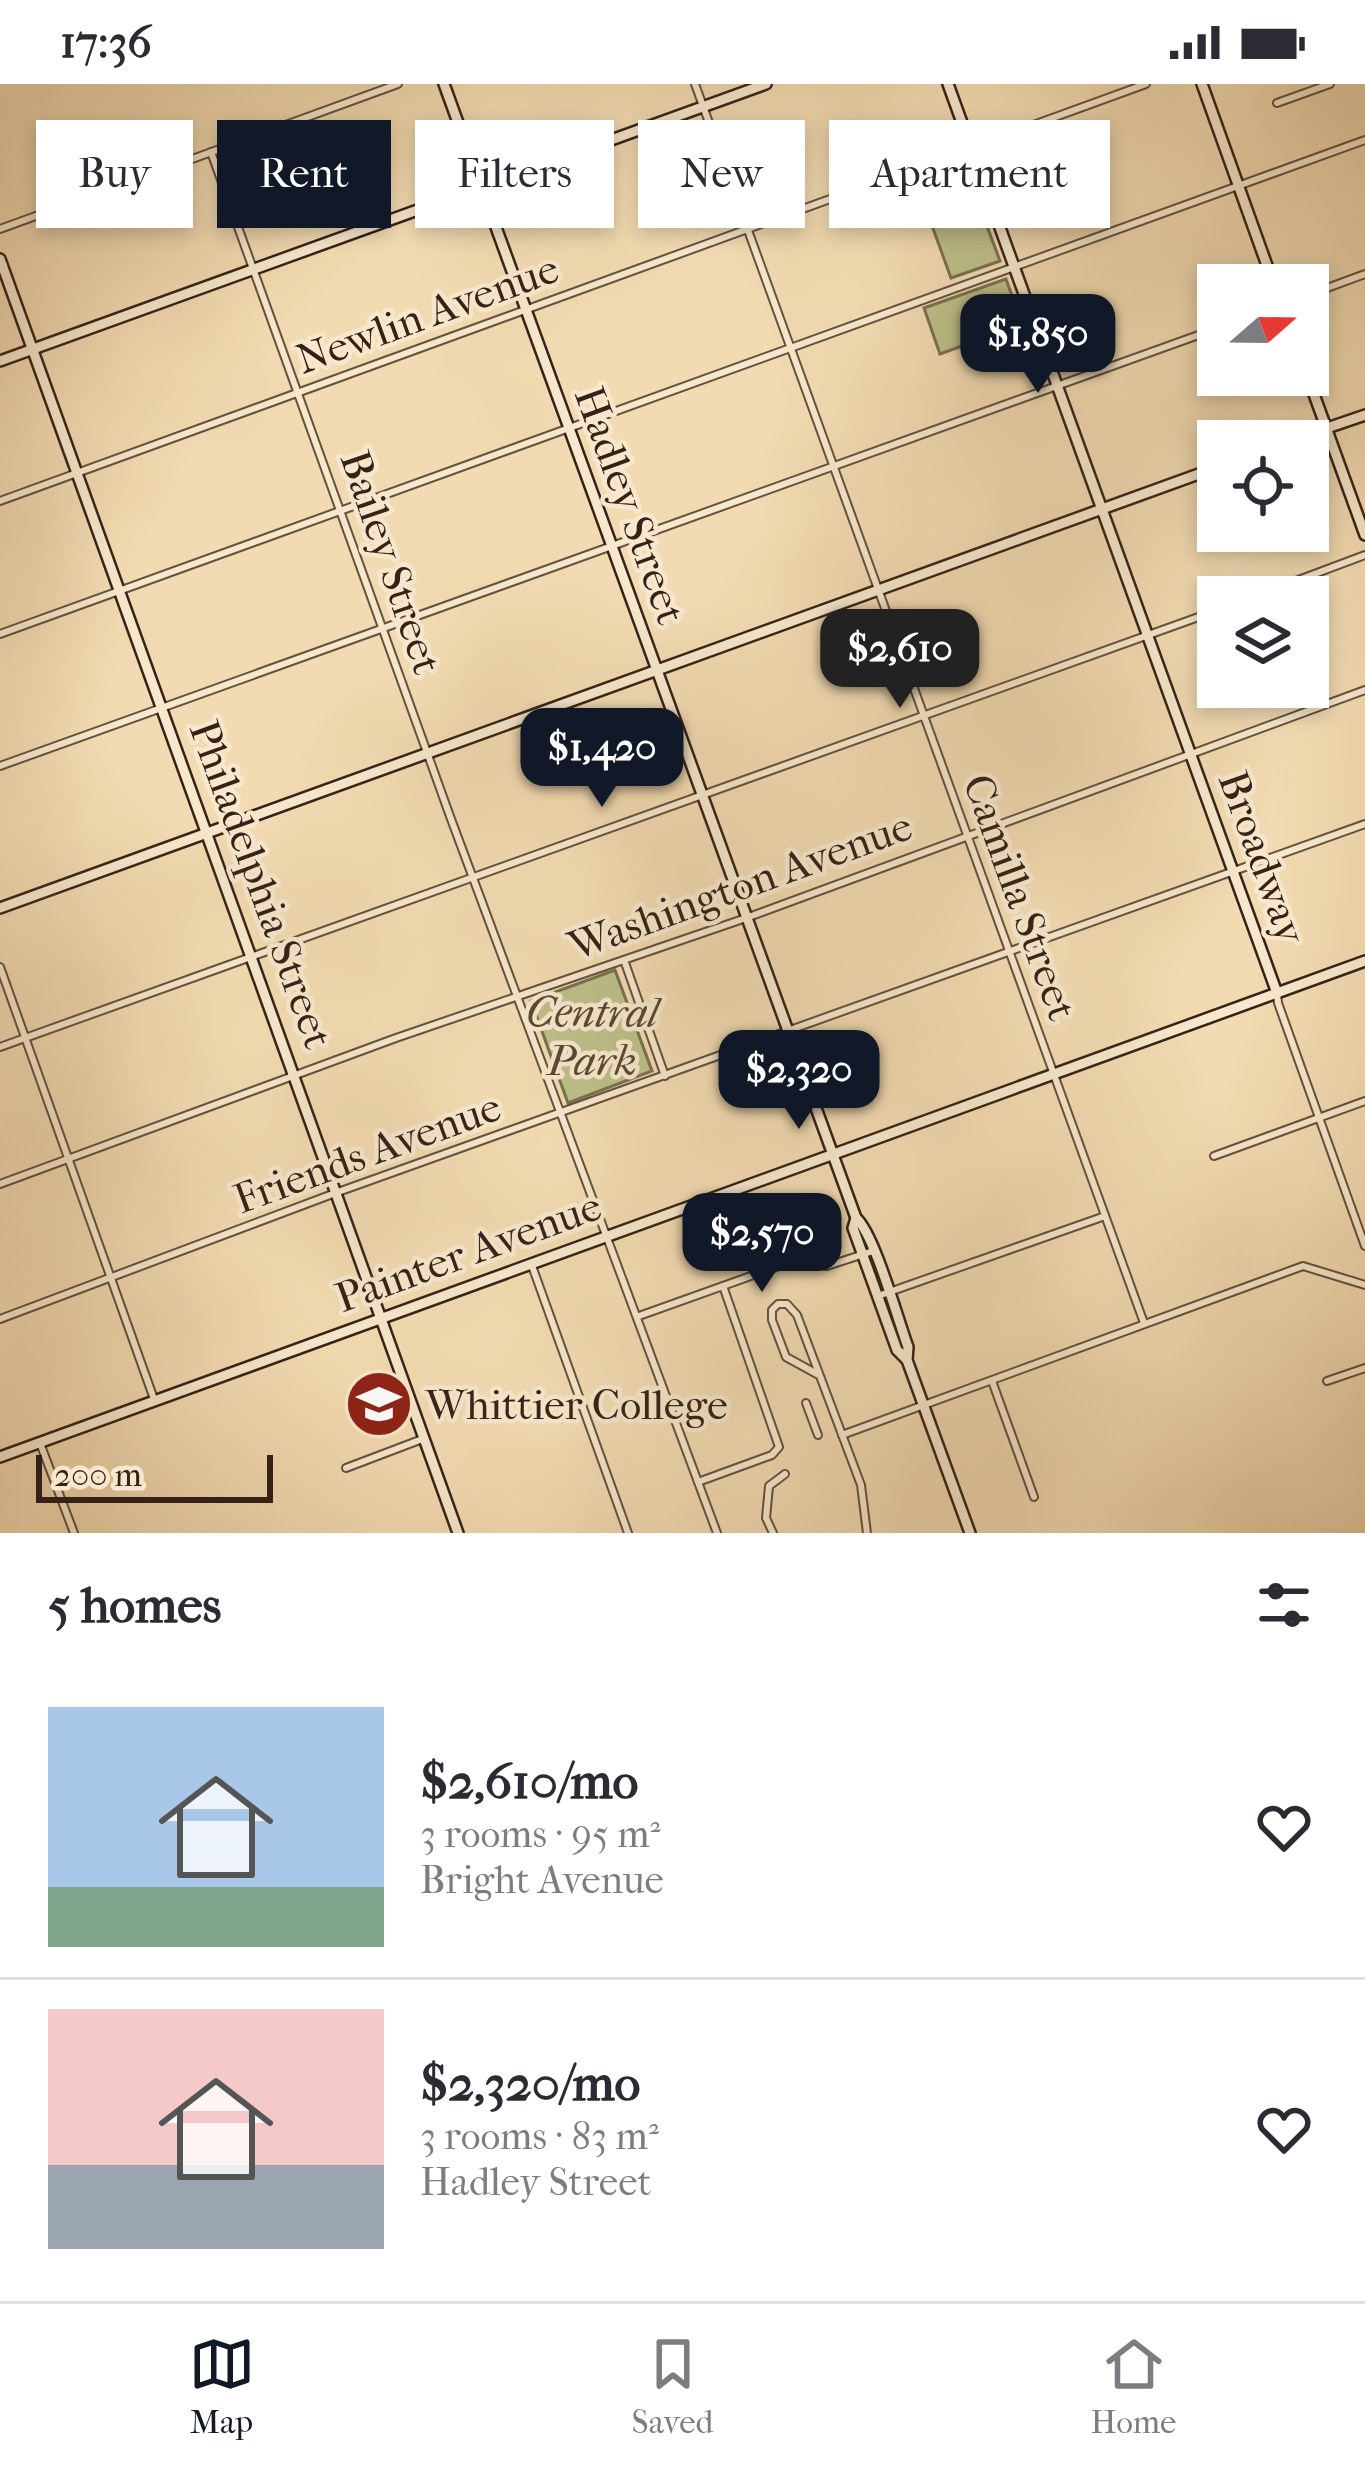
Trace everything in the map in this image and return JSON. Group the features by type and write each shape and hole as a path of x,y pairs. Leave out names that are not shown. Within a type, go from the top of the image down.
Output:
{"street":[{"path":"0,229 398,84"},
{"name":"Hadley Street","path":"444,84 457,120"},
{"name":"Camilla Street","path":"695,84 1144,1323"},
{"path":"614,139 766,84"},
{"name":"Broadway","path":"948,84 961,120"},
{"name":"Newlin Avenue","path":"1048,120 1146,84"},
{"path":"1202,84 1267,264"},
{"path":"1277,103 1330,84"},
{"path":"0,634 1365,140"},
{"name":"Bailey Street","path":"212,152 428,754 717,1533"},
{"name":"Newlin Avenue","path":"0,501 829,199"},
{"path":"0,361 415,211"},
{"name":"Hadley Street","path":"496,228 856,1218 853,1228 868,1252 897,1350 907,1360 970,1533"},
{"name":"Broadway","path":"1000,228 1364,1240"},
{"name":"Philadelphia Street","path":"0,259 458,1533"},
{"path":"1329,287 1365,274"},
{"path":"0,766 1197,335"},
{"path":"1329,427 1365,415"},
{"path":"1329,436 1365,536"},
{"path":"0,908 1197,475"},
{"path":"1309,576 1365,555"},
{"path":"0,1047 1197,618"},
{"name":"Washington Avenue","path":"0,1184 295,1074 746,918 1365,690"},
{"name":"Friends Avenue","path":"0,1318 1365,824"},
{"path":"624,961 664,1076"},
{"name":"Painter Avenue","path":"0,1457 1365,961"},
{"path":"0,968 155,1401"},
{"path":"1214,1156 1365,1101"},
{"path":"883,1294 1106,1216"},
{"path":"639,1316 790,1262 826,1266 868,1252"},
{"path":"531,1263 628,1533"},
{"path":"842,1435 1303,1266 1365,1285"},
{"path":"698,1482 772,1456 779,1447 723,1286"},
{"path":"817,1374 786,1358 772,1320 774,1306 787,1304 796,1315 864,1496 867,1533"},
{"path":"1327,1381 1365,1368"},
{"path":"992,1381 1034,1497"},
{"path":"806,1403 818,1436"},
{"path":"813,1421 832,1413"},
{"path":"346,1468 425,1438"},
{"path":"40,1443 74,1533"},
{"path":"772,1533 766,1518 769,1486 785,1474"}],"green space":[{"path":"933,228 988,228 1000,261 951,278"},
{"path":"1006,279 1022,324 940,354 924,308"},
{"name":"Central Park","path":"615,970 652,1071 568,1103 531,1001"}],"place":[{"name":"Whittier College","path":"379,1404"}]}
